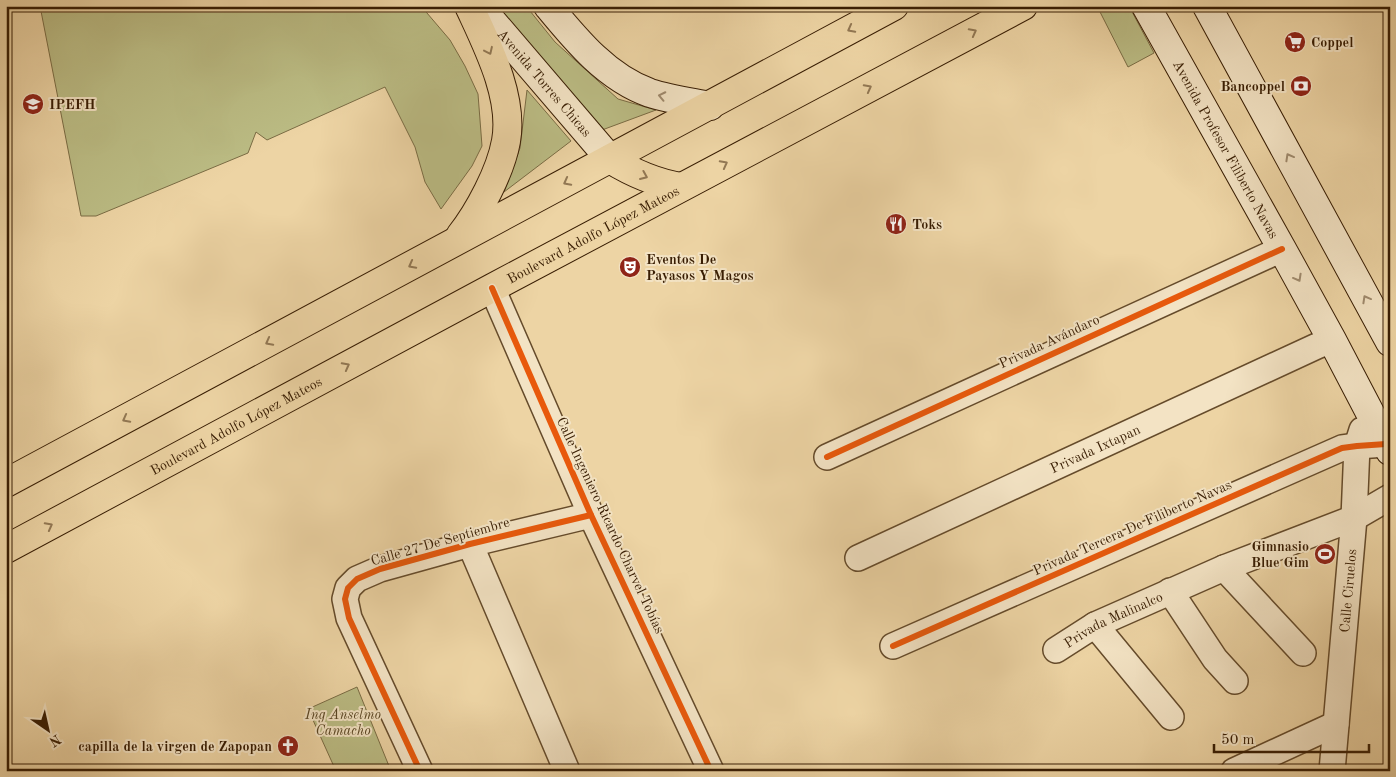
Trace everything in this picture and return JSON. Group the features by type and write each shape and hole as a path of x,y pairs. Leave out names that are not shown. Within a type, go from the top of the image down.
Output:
{"main road":[{"path":"455,242 479,208 496,174 506,140 507,119 494,60 469,6"},
{"name":"Avenida Torres Chicas","path":"479,6 610,159"},
{"path":"548,6 580,44 629,84 650,93 710,106"},
{"path":"6,483 894,6"},
{"name":"Boulevard Adolfo López Mateos","path":"6,549 1023,6"},
{"name":"Avenida Profesor Filiberto Navas","path":"1146,6 1332,340 1388,447"},
{"path":"1207,6 1390,342"},
{"path":"610,159 665,184 681,187"}],"street":[{"name":"Privada Avándaro","path":"827,457 1282,249"},
{"name":"Calle Ingeniero Ricardo Charvel Tobías","path":"492,288 591,515 711,771"},
{"name":"Privada Ixtapan","path":"858,558 1332,340"},
{"name":"Calle Ciruelos","path":"1332,771 1354,518 1357,446 1369,412"},
{"name":"Privada Tercera De Filiberto Navas","path":"893,646 1342,448 1357,446 1388,447"},
{"name":"Privada Malinalco","path":"1056,650 1095,625 1224,568 1354,518 1388,501"},
{"name":"Calle 27 De Septiembre","path":"420,771 349,618 344,600 348,588 357,579 380,570 470,544 591,515"},
{"path":"470,544 567,771"},
{"path":"1224,568 1303,653"},
{"name":"Privada Malinalco","path":"1170,592 1215,659 1234,681"},
{"path":"1095,625 1171,717"},
{"path":"1234,771 1336,724"}],"green space":[{"path":"40,6 421,6 450,40 478,94 482,146 472,166 441,209 425,182 415,147 385,87 267,140 256,132 248,153 96,216 81,216"},
{"path":"496,6 526,6 555,42 618,99 656,110 602,130"},
{"path":"1101,6 1129,6 1154,53 1128,67 1098,8"},
{"path":"527,90 571,141 504,192 520,148"},
{"name":"Ing Anselmo Camacho","path":"357,687 391,771 336,771 308,709"}],"cycle path":[{"path":"827,457 1282,249"},
{"path":"492,288 591,515 711,771"},
{"path":"893,646 1342,448 1386,444"},
{"path":"420,771 349,618 345,599 348,588 357,579 380,569 470,544 591,515"}],"place":[{"name":"Coppel","path":"1295,42"},
{"name":"Bancoppel","path":"1301,86"},
{"name":"IPEFH","path":"33,104"},
{"name":"Toks","path":"896,224"},
{"name":"Eventos De Payasos Y Magos","path":"630,267"},
{"name":"Gimnasio Blue Gim","path":"1325,554"},
{"name":"capilla de la virgen de Zapopan","path":"288,746"}]}
